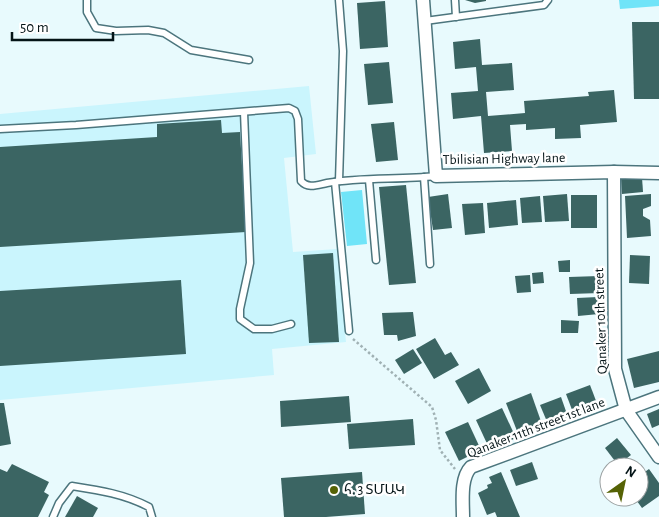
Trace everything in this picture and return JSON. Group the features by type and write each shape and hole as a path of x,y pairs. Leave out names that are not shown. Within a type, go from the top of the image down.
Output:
{"street":[{"name":"Tbilisian Highway lane","path":"423,0 430,177 614,172 659,173"},
{"name":"Qanaker 10th street","path":"614,172 615,369 626,410 659,457"},
{"name":"Qanaker 11th street 1st lane","path":"462,517 464,480 466,472 471,467 659,397"}],"lane":[{"path":"87,0 87,12 96,28 116,31 148,30 164,33 190,50 249,60"},
{"path":"339,0 343,51 337,181 349,331"},
{"path":"455,0 456,17"},
{"path":"425,21 544,5 548,0"},
{"path":"0,128 76,125 289,108 295,111 298,119 301,181 308,186 337,181 430,177 430,264"},
{"path":"244,112 250,264 240,309 240,319 254,329 272,329 291,324"},
{"path":"369,180 376,260"},
{"path":"53,517 59,503 72,486 101,490 134,498 149,507 152,517"}],"path":[{"path":"349,331 351,337 432,407 436,420 440,450 464,480"}],"shaded area":[{"path":"619,0 659,0 659,6 620,9"},
{"path":"309,86 316,154 284,158 293,252 337,249 346,342 272,349 274,375 0,400 0,114"},
{"path":"362,190 367,244 347,246 341,192"}],"building":[{"path":"465,0 486,0 486,1 475,3"},
{"path":"385,1 388,47 360,49 357,3"},
{"path":"632,22 659,22 659,99 634,99"},
{"path":"480,39 482,65 512,63 514,90 486,92 488,116 525,113 524,101 589,96 588,92 614,90 617,122 580,125 581,138 555,139 555,128 526,130 526,124 510,125 512,151 484,153 481,116 453,119 451,93 478,91 476,67 455,69 453,42"},
{"path":"389,62 393,103 368,105 364,64"},
{"path":"221,120 222,133 240,132 246,232 0,247 0,147 157,137 157,124"},
{"path":"394,122 398,160 376,162 371,124"},
{"path":"642,177 643,192 622,194 621,178"},
{"path":"406,185 416,283 389,285 379,187"},
{"path":"448,194 452,228 433,230 428,197"},
{"path":"567,194 569,221 545,222 543,196"},
{"path":"651,194 651,206 643,209 643,216 650,220 651,236 627,238 625,196"},
{"path":"571,195 597,195 597,228 571,228"},
{"path":"540,196 542,222 522,223 520,198"},
{"path":"516,200 518,225 489,228 487,203"},
{"path":"483,203 485,233 465,235 462,204"},
{"path":"333,253 339,342 309,343 303,255"},
{"path":"630,255 650,256 649,284 629,283"},
{"path":"570,260 570,272 559,272 558,261"},
{"path":"543,272 544,283 533,284 532,273"},
{"path":"530,275 531,292 517,293 515,276"},
{"path":"599,276 600,293 570,294 569,277"},
{"path":"181,280 186,354 0,366 0,291"},
{"path":"598,297 599,314 578,316 577,298"},
{"path":"413,312 416,336 398,341 397,335 384,335 382,313"},
{"path":"561,320 579,321 578,333 561,333"},
{"path":"435,338 445,355 451,352 459,365 434,379 416,349"},
{"path":"413,349 422,363 404,374 395,360"},
{"path":"659,351 659,382 634,388 627,359"},
{"path":"479,368 491,391 468,404 455,381"},
{"path":"590,385 598,406 574,415 566,394"},
{"path":"531,393 543,427 519,436 506,403"},
{"path":"349,396 351,422 281,427 280,401"},
{"path":"561,397 568,417 548,424 540,405"},
{"path":"0,403 4,403 11,444 0,446"},
{"path":"502,408 516,438 490,450 476,420"},
{"path":"659,409 659,425 652,428 647,414"},
{"path":"413,419 415,445 349,449 347,424"},
{"path":"468,422 481,450 459,461 445,432"},
{"path":"617,438 631,455 628,457 612,457 605,448"},
{"path":"532,462 538,479 516,486 510,470"},
{"path":"12,464 49,482 44,492 49,495 38,517 0,517 0,469 7,472"},
{"path":"649,469 659,483 659,496 649,503"},
{"path":"362,472 365,514 326,517 284,517 281,478"},
{"path":"501,472 520,517 497,517 495,512 487,515 478,493 488,488 487,485 492,483 489,477"},
{"path":"77,496 98,508 93,517 65,517"}],"place":[{"name":"հ. 3 ՏՄԱԿ","path":"334,490"}]}
